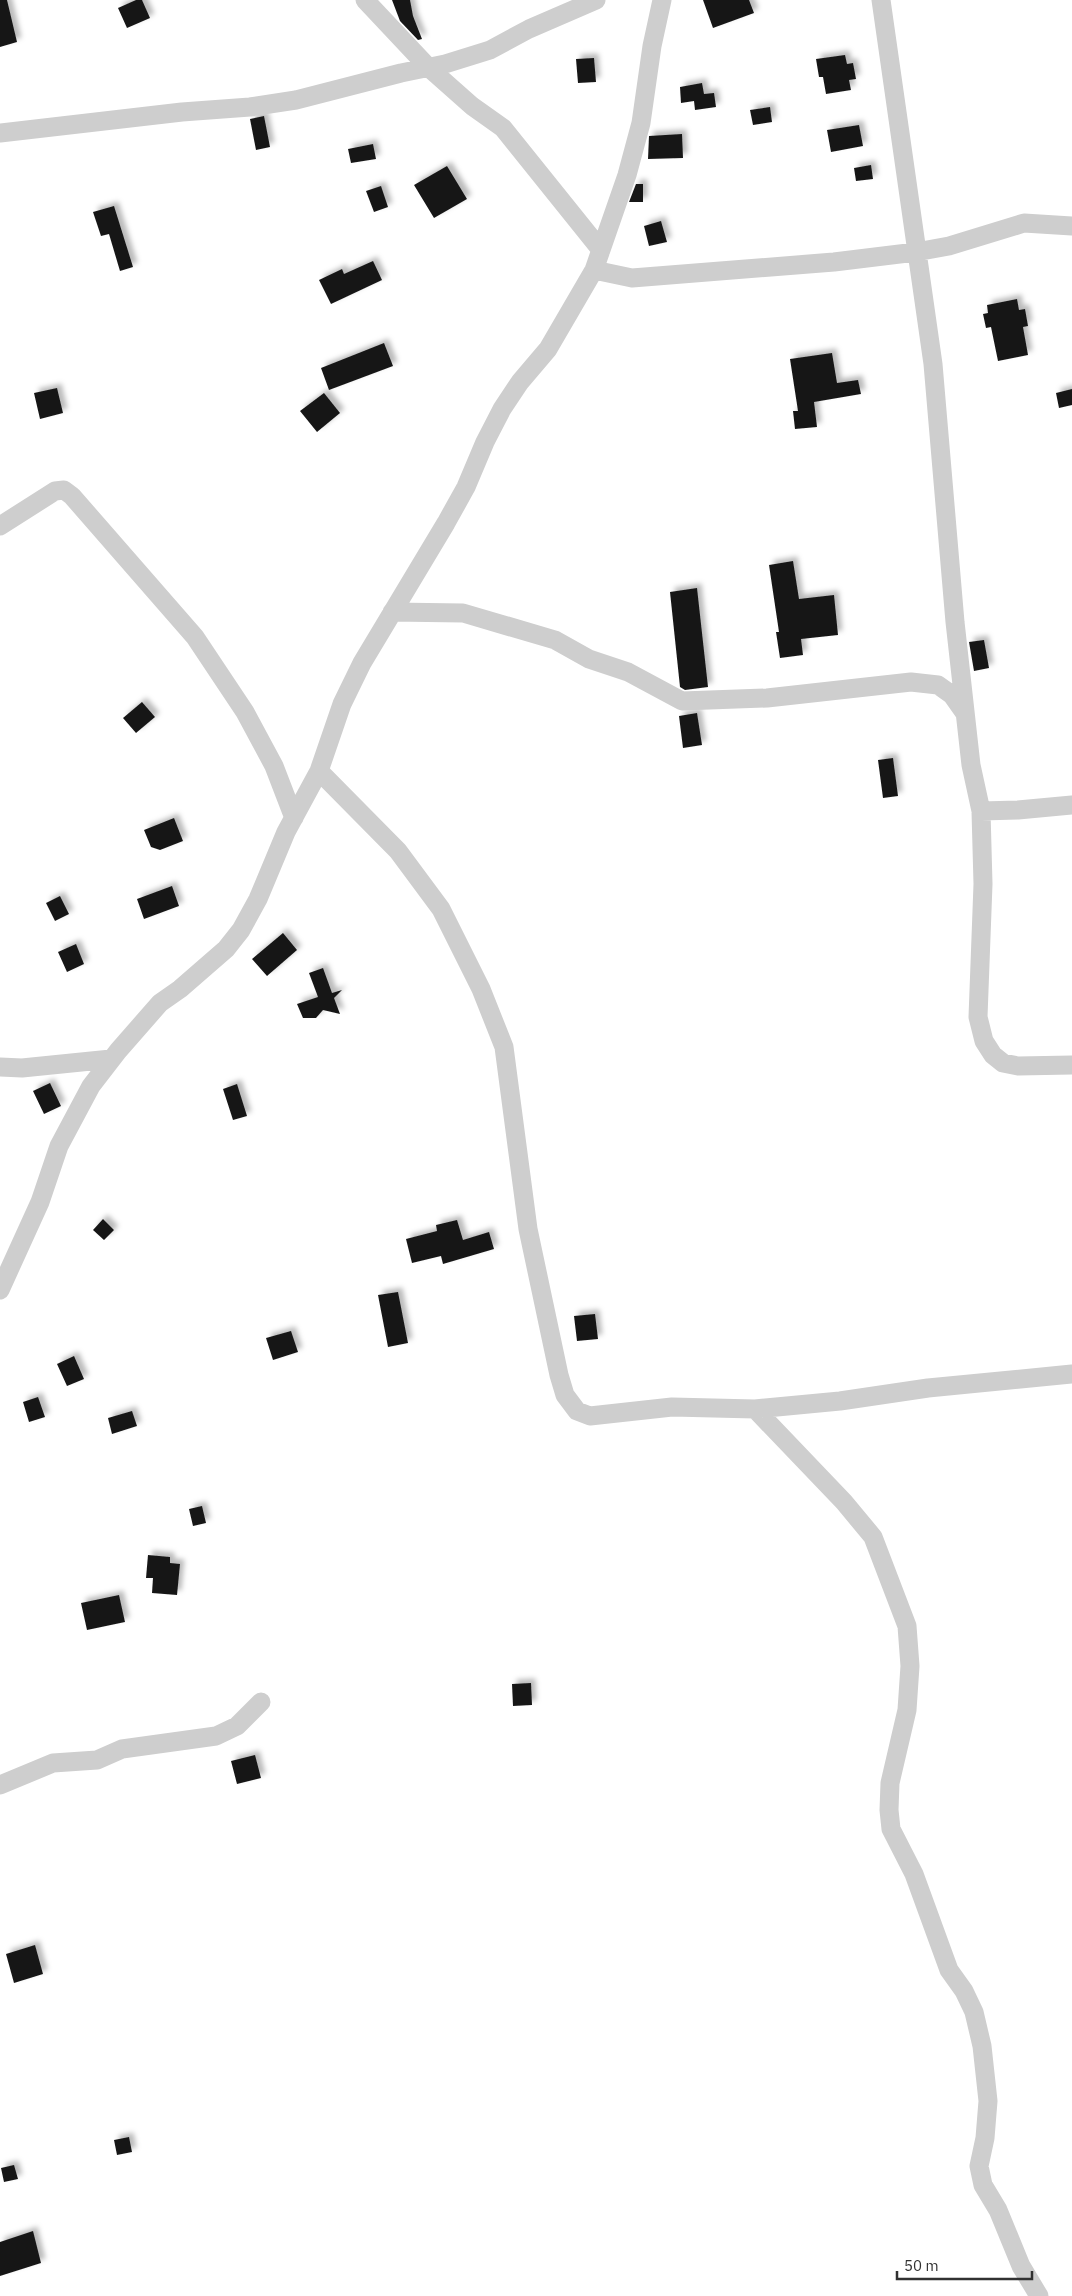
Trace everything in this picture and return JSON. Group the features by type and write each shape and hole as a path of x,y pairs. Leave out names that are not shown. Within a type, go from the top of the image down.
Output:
{"street":[{"path":"365,0 428,68 472,106 503,128 601,250"},
{"path":"0,133 182,112 250,107 296,100 428,68 490,50 529,29 596,0"},
{"path":"0,1290 40,1202 58,1146 91,1086 111,1059 160,1003 226,949 258,899 294,818 319,771 342,704 362,663 450,516 502,409 520,382 548,349 594,270 627,175 642,123 652,46 662,0"},
{"path":"882,0 933,364 955,622 971,766 981,811 983,884 978,1017 984,1041 993,1055 1003,1063 1018,1066 1072,1065"},
{"path":"594,270 632,278 834,262 916,252 976,238 1024,223 1072,226"},
{"path":"0,526 55,491 64,490 72,496 194,637 245,712 274,766 294,818"},
{"path":"392,612 463,613 555,640 589,659 628,672 682,701 767,698 911,682 938,684 952,695 965,713"},
{"path":"319,771 398,851 441,909 481,989 501,1038 504,1047 528,1230 565,1395 576,1411 590,1416 672,1407 755,1409 840,1401 928,1388 1072,1374"},
{"path":"981,811 1072,805"},
{"path":"0,1066 22,1068 111,1059"},
{"path":"755,1409 844,1502 873,1537 907,1626 910,1666 907,1710 890,1783 889,1810 891,1829 914,1874 949,1970 964,1990 974,2012 982,2046 988,2101 985,2138 979,2166 983,2185 998,2210 1021,2266 1039,2296"},
{"path":"0,1785 53,1763 97,1760 122,1749 216,1736 236,1726 261,1702"}],"building":[{"path":"0,0 7,0 17,42 0,47"},
{"path":"136,0 142,0 150,18 127,28 118,8"},
{"path":"392,0 410,0 413,16 422,39 418,40 400,21"},
{"path":"703,0 749,0 754,13 713,28"},
{"path":"845,55 847,64 853,63 856,79 849,80 851,90 826,94 823,77 819,77 816,59"},
{"path":"594,58 596,82 578,83 576,59"},
{"path":"702,83 704,94 714,93 716,107 695,110 694,101 681,103 680,87"},
{"path":"770,107 772,122 753,125 750,110"},
{"path":"264,116 270,147 256,150 250,119"},
{"path":"859,125 863,146 831,152 827,130"},
{"path":"682,134 683,158 648,159 649,136"},
{"path":"373,144 376,159 351,163 348,149"},
{"path":"871,165 873,179 856,181 854,168"},
{"path":"447,166 467,199 434,218 414,185"},
{"path":"636,184 643,184 643,202 629,202"},
{"path":"381,186 388,207 374,212 366,191"},
{"path":"114,206 133,267 120,271 109,234 101,236 93,212"},
{"path":"661,221 667,242 649,246 644,226"},
{"path":"373,261 382,280 331,304 319,280 342,269 344,274"},
{"path":"1017,299 1019,310 1025,309 1028,326 1023,327 1028,355 998,361 991,327 986,328 983,314 988,313 987,305"},
{"path":"384,343 393,366 329,390 321,368"},
{"path":"832,353 837,383 858,380 861,394 814,402 817,427 795,429 793,411 798,411 790,359"},
{"path":"57,388 63,413 40,419 34,393"},
{"path":"1072,389 1072,405 1059,408 1056,393"},
{"path":"324,393 340,413 317,432 300,411"},
{"path":"793,561 799,599 834,595 838,635 801,639 803,655 780,658 776,632 779,632 769,565"},
{"path":"697,588 708,687 685,690 680,687 670,592"},
{"path":"984,640 989,668 974,671 969,642"},
{"path":"142,702 155,717 136,733 123,718"},
{"path":"697,713 702,745 683,748 679,716"},
{"path":"893,758 898,796 883,798 878,760"},
{"path":"174,818 183,841 160,850 151,847 144,830"},
{"path":"172,886 179,906 144,919 137,899"},
{"path":"60,896 69,914 55,921 46,903"},
{"path":"283,933 297,950 267,976 252,959"},
{"path":"76,944 84,964 67,972 58,952"},
{"path":"323,968 332,993 342,990 334,998 340,1014 323,1010 316,1018 303,1018 297,1004 318,997 309,973"},
{"path":"50,1083 61,1106 44,1114 33,1091"},
{"path":"237,1084 247,1116 233,1120 223,1089"},
{"path":"103,1219 114,1230 104,1240 93,1230"},
{"path":"457,1220 463,1240 489,1232 494,1249 443,1264 441,1256 412,1263 406,1239 437,1231 436,1225"},
{"path":"398,1292 408,1343 388,1347 378,1295"},
{"path":"595,1314 598,1339 577,1341 574,1316"},
{"path":"291,1331 298,1352 273,1360 266,1338"},
{"path":"74,1356 84,1379 67,1386 57,1364"},
{"path":"38,1397 45,1417 29,1422 23,1402"},
{"path":"132,1411 137,1426 112,1434 108,1418"},
{"path":"202,1506 206,1523 193,1526 189,1509"},
{"path":"148,1555 170,1557 170,1563 180,1564 177,1595 152,1593 153,1578 146,1578"},
{"path":"119,1595 125,1622 87,1630 81,1603"},
{"path":"531,1683 532,1705 513,1706 512,1684"},
{"path":"255,1755 261,1778 237,1784 231,1761"},
{"path":"35,1945 43,1974 14,1983 6,1954"},
{"path":"129,2137 132,2152 117,2155 114,2140"},
{"path":"14,2165 18,2179 4,2182 1,2168"},
{"path":"33,2231 41,2263 0,2276 0,2242"}]}
